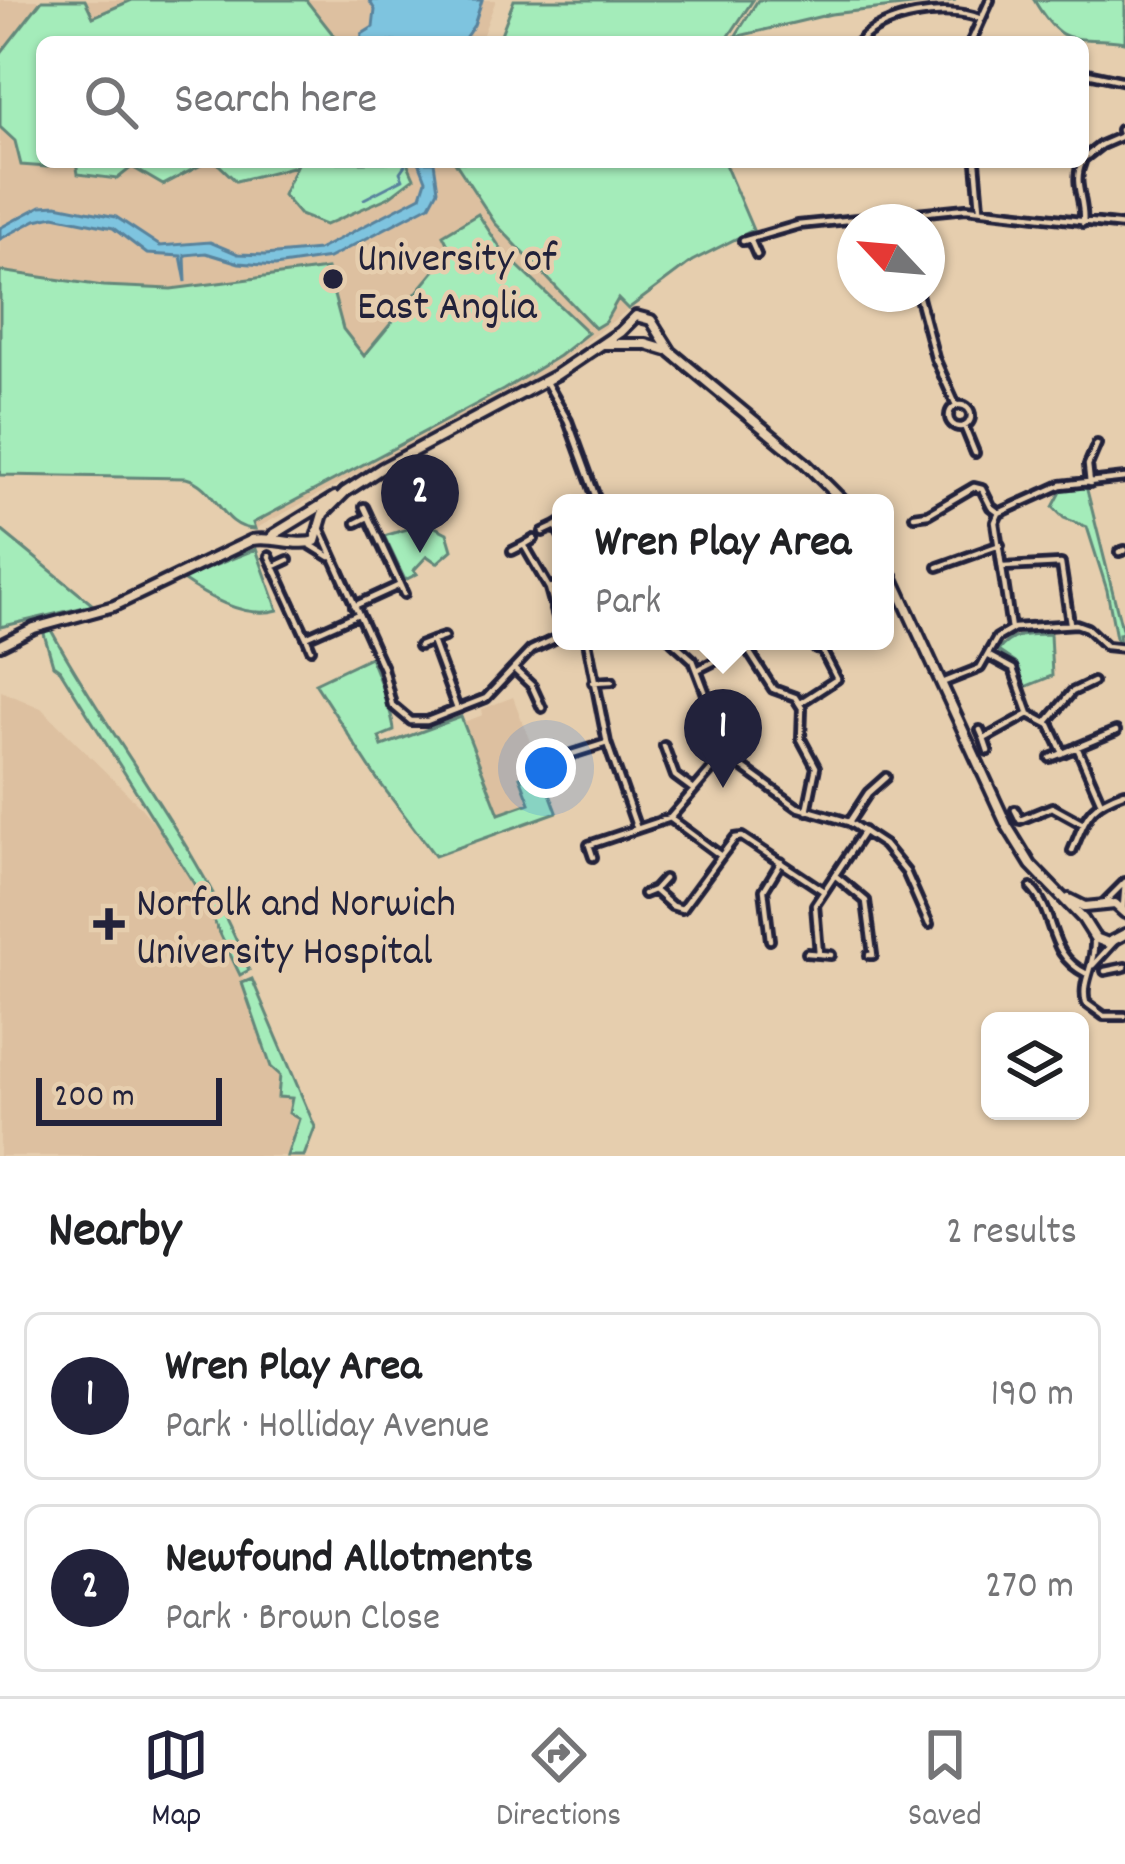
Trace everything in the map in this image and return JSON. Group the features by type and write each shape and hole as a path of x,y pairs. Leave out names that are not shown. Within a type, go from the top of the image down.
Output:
{"street":[{"path":"973,36 990,0"},
{"path":"864,36 893,21 958,12 980,18"},
{"path":"1089,73 1125,81"},
{"path":"1089,157 1122,136 1120,130"},
{"path":"977,168 980,208"},
{"path":"1081,168 1077,185 1084,205 1083,223"},
{"path":"945,210 980,208 1125,226"},
{"path":"757,255 746,240 798,225 837,220"},
{"path":"923,312 935,358 956,405"},
{"path":"3,645 40,626 114,605 252,540 275,534 382,468 545,382 641,315 651,320 671,352 836,494"},
{"path":"626,325 626,336 634,344"},
{"path":"646,344 655,329"},
{"path":"603,344 646,344 671,352"},
{"path":"545,382 568,421 595,494"},
{"path":"956,405 950,420 964,426"},
{"path":"956,405 971,412 964,426 975,453"},
{"path":"1090,483 1091,451 1096,444"},
{"path":"1082,447 1091,451"},
{"path":"1011,629 995,522 999,513 1061,485 1125,478"},
{"path":"914,516 928,514 979,487 999,513"},
{"path":"252,540 315,541 325,511 346,492"},
{"path":"364,507 404,594"},
{"path":"308,514 321,527 383,668 396,711 411,721 422,722 486,698 552,637"},
{"path":"928,514 932,523"},
{"path":"356,523 368,517"},
{"path":"292,524 292,534 334,561"},
{"path":"544,532 552,528"},
{"path":"512,551 534,538"},
{"path":"524,545 552,599"},
{"path":"938,567 1000,545"},
{"path":"950,548 954,560"},
{"path":"269,556 311,649"},
{"path":"275,566 288,560"},
{"path":"1002,567 1061,564 1070,623"},
{"path":"894,580 1007,826 1031,865 1090,931 1101,942 1115,941"},
{"path":"306,637 400,585"},
{"path":"942,683 975,671 997,638 1011,629 1070,623 1087,628 1106,646 1125,648"},
{"path":"419,646 443,637"},
{"path":"432,641 458,709"},
{"path":"587,650 607,743 637,829"},
{"path":"683,650 697,670 726,753 807,811 850,822 896,857 929,924"},
{"path":"697,670 740,650"},
{"path":"748,650 772,689 800,703 804,716 801,739 816,767 807,811"},
{"path":"800,703 837,679 822,650"},
{"path":"989,656 1009,664 1029,713 1047,722 1063,753"},
{"path":"514,669 532,686 542,709"},
{"path":"592,682 612,681"},
{"path":"1047,722 1072,692 1082,692 1093,682"},
{"path":"984,739 1029,713"},
{"path":"1100,724 1106,734"},
{"path":"980,730 988,751"},
{"path":"1050,758 1116,730"},
{"path":"556,759 607,743"},
{"path":"664,746 673,772 694,790"},
{"path":"552,747 560,771"},
{"path":"1078,747 1100,800"},
{"path":"589,845 670,818 726,753"},
{"path":"850,822 886,777"},
{"path":"1072,851 1100,800 1125,792"},
{"path":"1020,820 1052,807 1083,824"},
{"path":"1015,809 1026,831"},
{"path":"670,818 722,856"},
{"path":"819,954 814,910 864,831"},
{"path":"586,836 593,857"},
{"path":"655,890 682,909 735,838 742,836 824,891"},
{"path":"1077,841 1087,845"},
{"path":"760,938 770,938 764,890 781,862"},
{"path":"836,876 866,901 872,956"},
{"path":"644,894 664,879"},
{"path":"1125,882 1089,919 1095,949 1084,996 1093,1011 1125,1016"},
{"path":"1125,882 1125,912"},
{"path":"1031,888 1042,901 1057,947 1073,968 1088,972"},
{"path":"1052,888 1079,905 1115,904 1125,912"},
{"path":"1046,917 1055,915"},
{"path":"1088,972 1125,934"},
{"path":"873,943 884,943"},
{"path":"807,953 832,955"},
{"path":"1105,970 1125,967"}],"shaded area":[{"name":"University of East Anglia","path":"0,0 496,0 482,36 36,36 36,168 459,168 495,223 701,168 727,168 753,230 692,261 551,368 255,529 243,528 218,508 205,485 186,478 0,475"},
{"name":"Norfolk and Norwich University Hospital","path":"1,691 41,708 163,834 229,941 304,1124 290,1156 0,1156"},
{"path":"513,697 557,812 435,856 377,779 413,735 461,717 464,722 483,715 482,709"}],"green space":[{"path":"42,0 85,0 93,17 132,0 306,0 334,36 36,36 36,166 21,165 15,141 0,127 0,54"},
{"path":"514,0 753,0 729,36 500,36"},
{"path":"758,0 956,0 831,14 736,36"},
{"path":"1034,0 1125,0 1125,42 1068,36"},
{"path":"77,168 131,168 117,179 78,174"},
{"path":"134,168 196,168 163,185"},
{"path":"222,168 288,168 236,181"},
{"path":"295,168 410,168 414,178 389,197 325,225 300,215 283,195"},
{"path":"459,168 727,168 753,230 692,261 628,309 618,299 605,322 595,328 495,223"},
{"path":"478,214 503,252 588,333 503,390 253,523 255,529 234,522 205,489 186,478 0,475 0,271 103,286 171,289 327,269 343,329 364,356 451,251 443,235"},
{"path":"1085,482 1123,633 1117,643 1087,527 1064,518 1053,507 1063,488"},
{"path":"433,526 447,533 452,550 437,563 427,556 414,570 417,574 405,580 384,536"},
{"path":"0,529 93,605 0,627"},
{"path":"256,549 278,610 240,609 181,579"},
{"path":"46,630 51,630 182,840 249,970 240,975 203,898 53,665"},
{"path":"1050,634 1052,676 1025,687 1017,664 998,651 1015,638"},
{"path":"370,657 394,731 379,737 382,746 461,717 499,814 530,803 520,777 541,769 557,812 435,856 377,779 315,683"},
{"path":"252,979 315,1127 304,1156 287,1156 299,1119 289,1113 292,1098 278,1097 280,1075 271,1067 242,983"}],"water":[{"path":"369,0 482,0 466,36 362,36 373,27 375,10"},
{"path":"421,168 435,168 438,190 430,205 329,258 275,266 239,263 206,253 185,255 186,282 181,256 147,254 113,228 54,216 0,239 0,228 41,206 57,205 116,217 160,246 210,242 238,254 265,255 318,250 421,196 426,180"}],"waterway":[{"path":"364,199 403,179 403,168"}],"place":[{"name":"University of East Anglia","path":"333,279"},
{"name":"Newfound Allotments","path":"420,553"},
{"name":"Wren Play Area","path":"723,788"},
{"name":"Norfolk and Norwich University Hospital","path":"109,924"}]}
